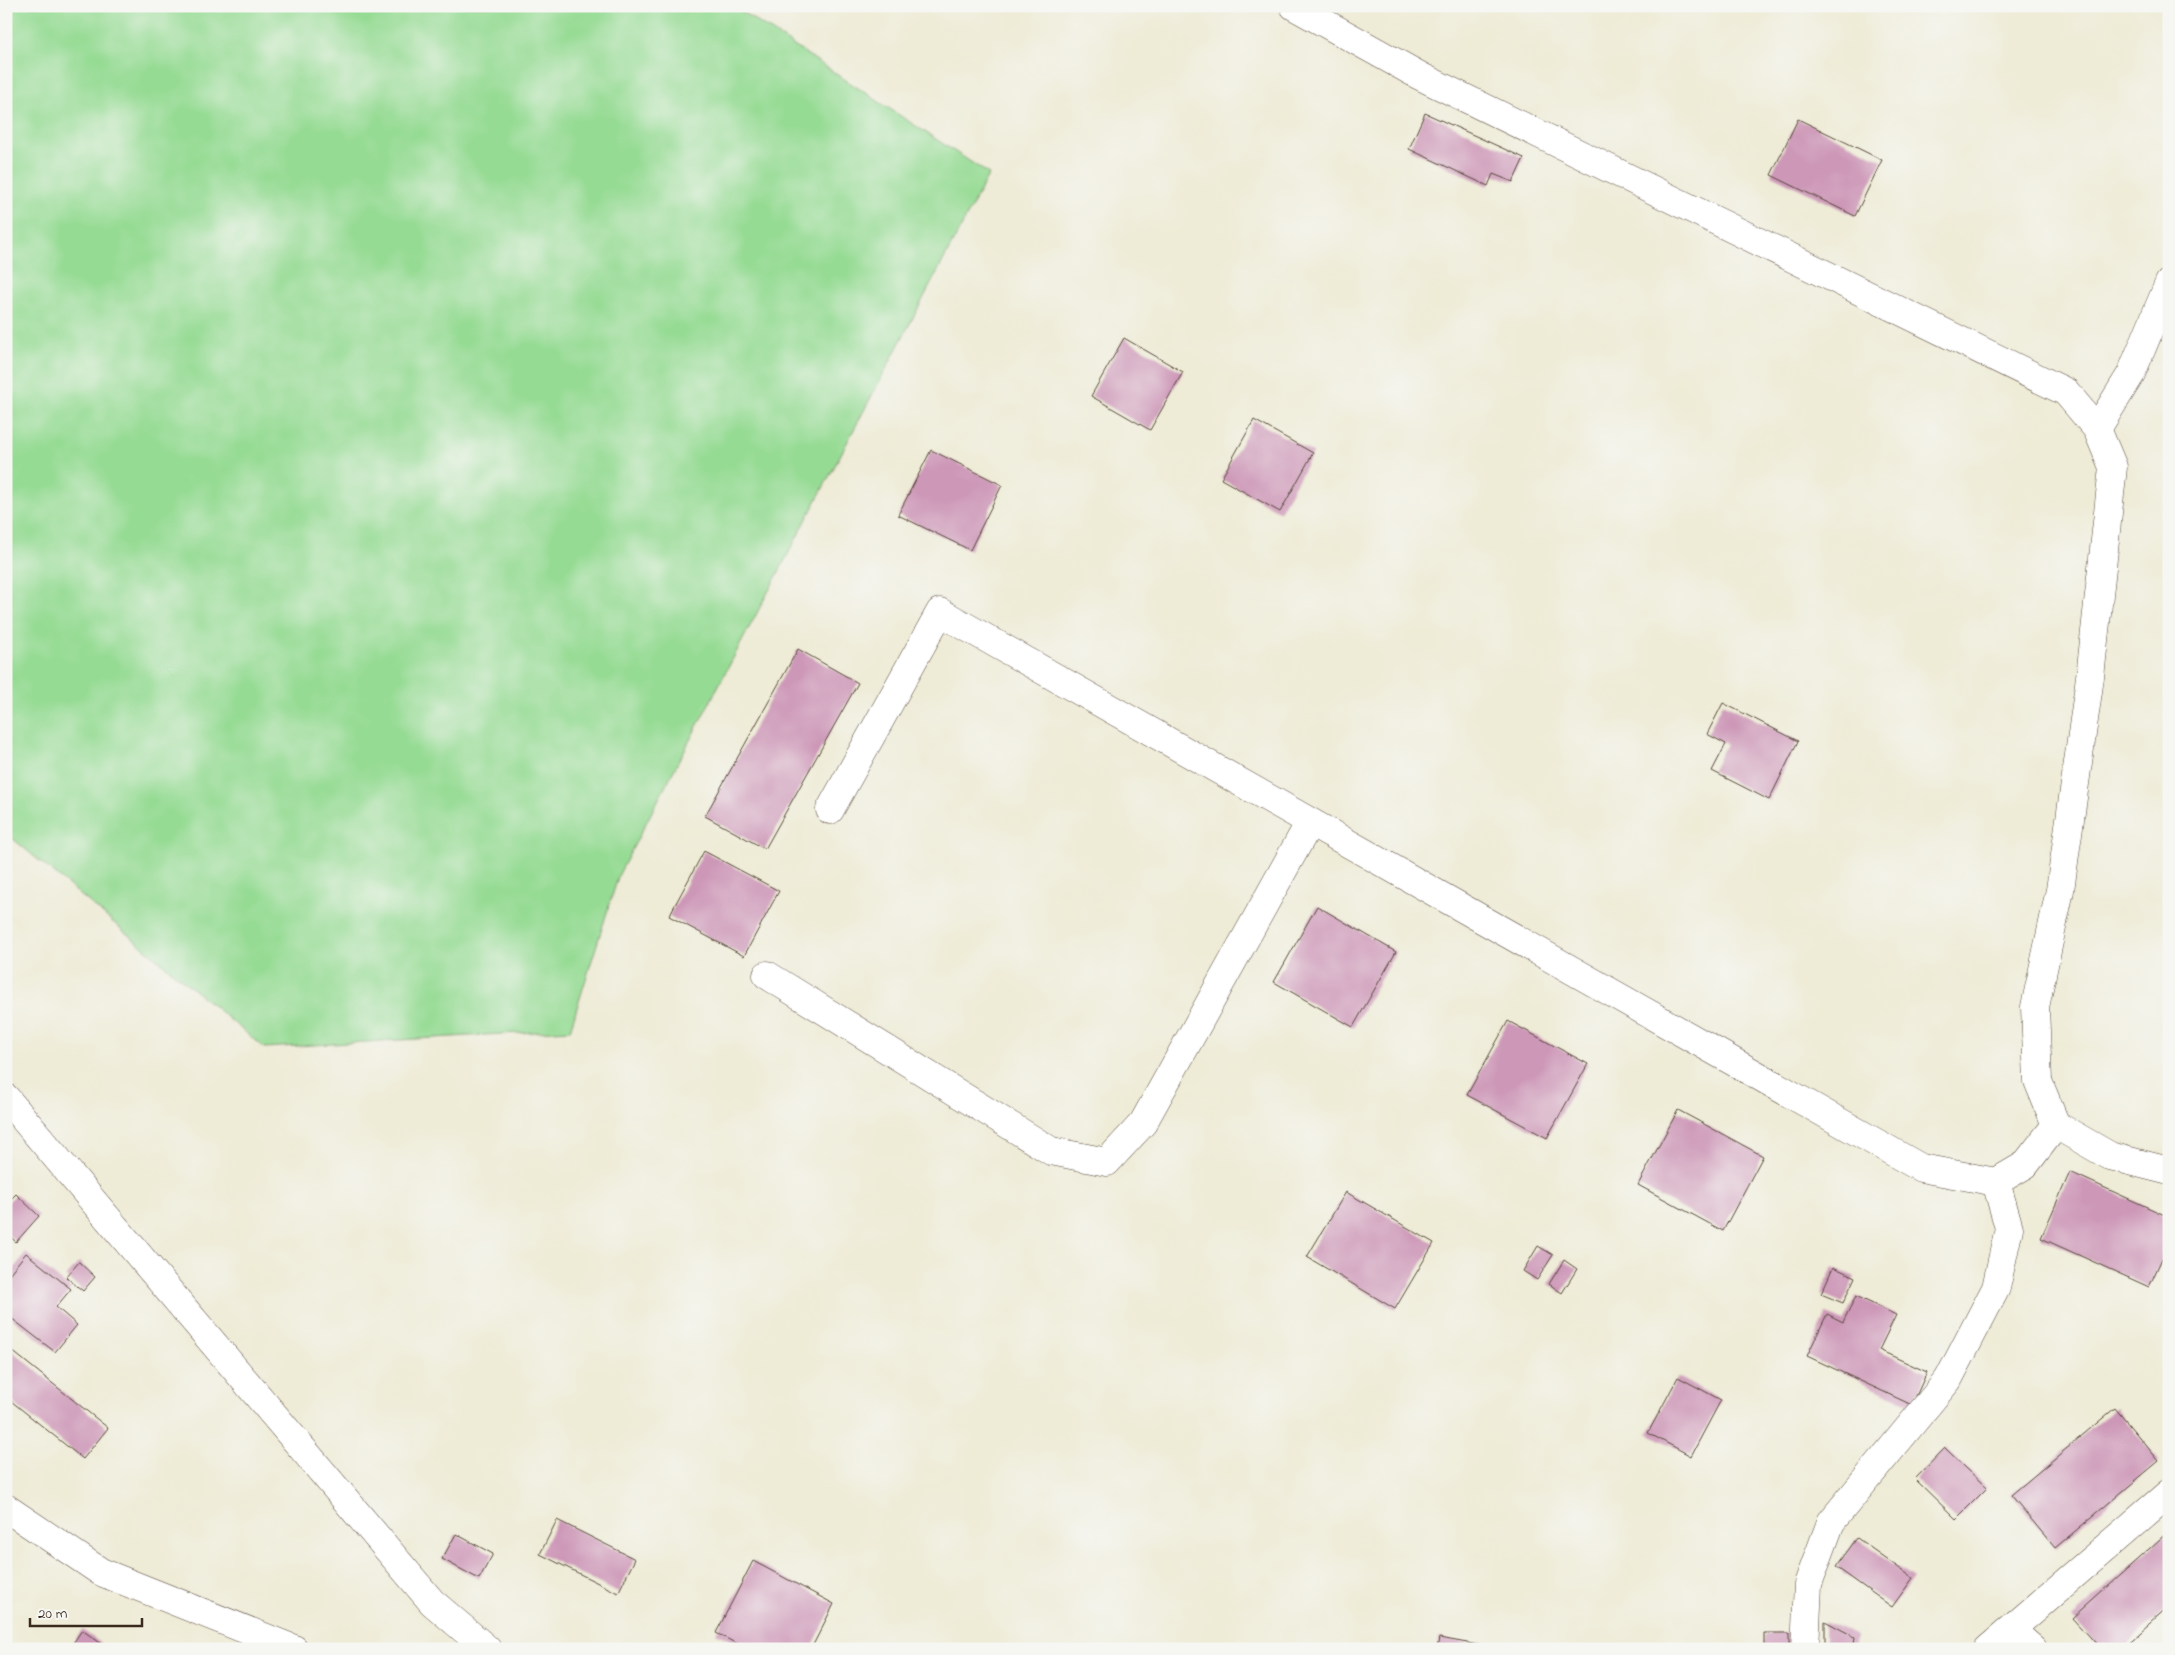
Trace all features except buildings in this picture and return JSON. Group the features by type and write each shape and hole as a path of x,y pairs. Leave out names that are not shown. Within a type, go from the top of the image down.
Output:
{"street":[{"path":"1294,6 1420,76 2066,392 2097,429 2113,467 2090,677 2060,890 2035,1007 2038,1081 2056,1125 2110,1156 2169,1171"},
{"path":"2097,429 2131,374 2169,283"},
{"path":"830,810 940,612 1921,1168 1996,1182 2025,1165 2056,1125"},
{"path":"767,975 1051,1151 1107,1162 1143,1123 1310,822"},
{"path":"6,1098 432,1602 487,1649"},
{"path":"1806,1649 1808,1584 1831,1522 1948,1380 1996,1288 2009,1228 1996,1182"},
{"path":"1988,1649 2169,1493"},
{"path":"6,1508 101,1572 294,1649"},
{"path":"2011,1630 2034,1649"}],"green space":[{"path":"6,6 733,6 989,174 619,874 570,1030 264,1048 6,833"}]}
